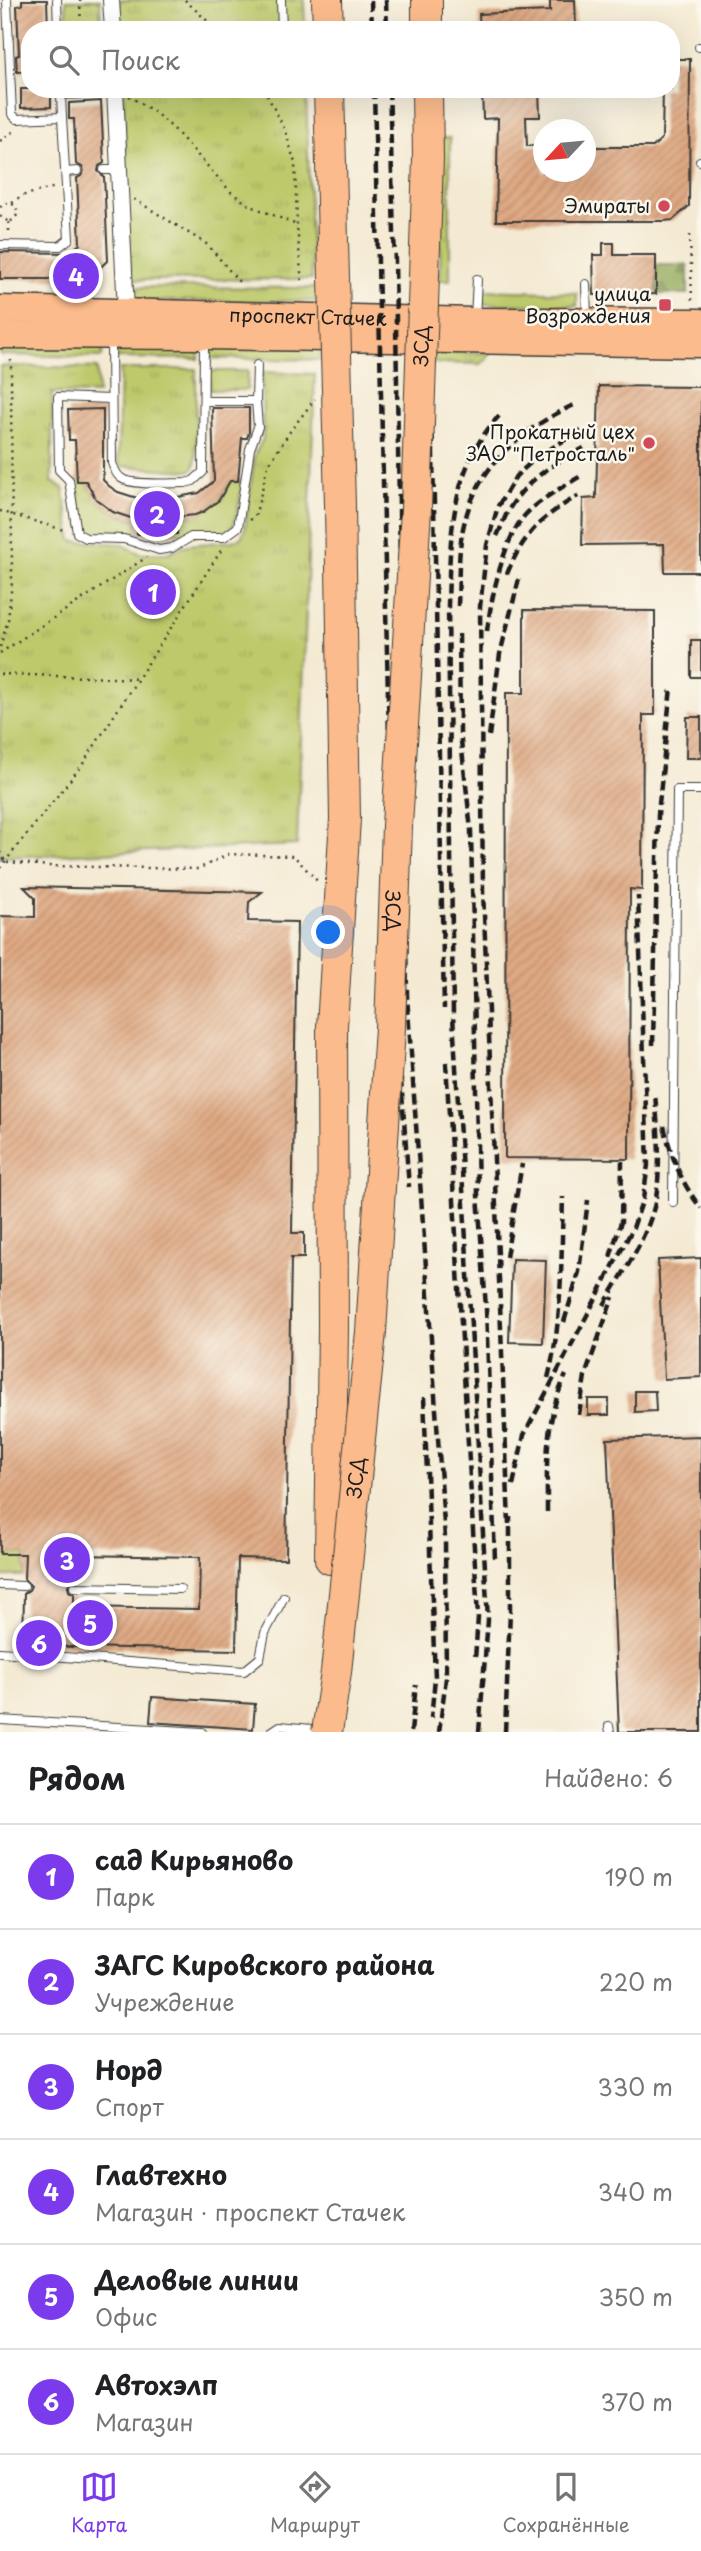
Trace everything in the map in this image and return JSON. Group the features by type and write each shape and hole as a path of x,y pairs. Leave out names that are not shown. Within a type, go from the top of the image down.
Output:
{"highway":[{"path":"327,0 328,21"},
{"path":"426,0 427,21"},
{"name":"ЗСД","path":"311,1732 320,1671 330,1559 333,1328 332,1026 345,819 341,519 329,98"},
{"name":"ЗСД","path":"327,1732 336,1672 370,1332 390,1028 397,826 416,509 428,159 427,98"}],"main road":[{"name":"проспект Стачек","path":"0,309 587,322 696,311"},
{"name":"проспект Стачек","path":"0,335 701,344"}],"street":[{"path":"111,0 112,21"},
{"path":"115,98 111,170 120,190 126,312"}],"lane":[{"path":"7,0 12,114 18,119 62,117"},
{"path":"57,0 58,21"},
{"path":"281,0 282,21"},
{"path":"0,245 61,246 69,239 61,98"},
{"path":"66,172 77,171"},
{"path":"474,321 477,279"},
{"path":"586,284 587,322"},
{"path":"111,336 112,463 121,479 131,482 172,483 193,481 203,472 205,336"},
{"path":"111,399 58,397 60,470 69,480 77,533 86,538 124,539 158,550 172,548 191,537 230,535 238,527 250,449 258,427 257,365"},
{"path":"205,401 256,401"},
{"path":"673,1202 677,790 701,790"},
{"path":"0,1585 24,1586"},
{"path":"75,1587 180,1588"},
{"path":"0,1652 243,1671 260,1658 265,1633 284,1597"},
{"path":"0,1720 202,1732"},
{"path":"271,1732 281,1726 338,1732"}],"path":[{"path":"80,0 81,21"},
{"path":"186,0 207,21"},
{"path":"132,98 153,111 195,151 231,192 249,205 297,225"},
{"path":"268,98 291,146 295,163 302,284"},
{"path":"0,141 20,127 26,119"},
{"path":"0,207 31,193 51,187 66,187"},
{"path":"120,190 208,244 240,283"},
{"path":"0,216 9,222 16,218 18,209 12,203"},
{"path":"690,234 696,311"},
{"path":"0,647 10,605 13,515 11,360"},
{"path":"238,527 255,517 268,466 291,430 314,402 317,391"},
{"path":"0,511 77,533"},
{"path":"0,867 82,765 230,535"},
{"path":"0,653 158,550"},
{"path":"0,674 139,679"},
{"path":"0,852 5,861"},
{"path":"0,861 48,866 198,869 229,853 294,856 326,891"}],"green space":[{"path":"66,0 100,0 101,21 67,21"},
{"path":"119,0 304,0 305,21 120,21"},
{"path":"123,98 306,98 312,279 131,280"},
{"path":"442,138 450,138 450,280 440,280"},
{"path":"657,265 688,265 688,294 657,294"},
{"path":"131,287 317,288 317,301 141,301 136,299"},
{"path":"483,290 577,293 577,306 483,304"},
{"path":"0,343 103,345 102,357 0,355"},
{"path":"117,347 198,348 199,359 117,358"},
{"path":"209,347 320,347 321,360 209,358"},
{"path":"433,352 489,353 486,360 480,364 434,363"},
{"path":"0,366 97,368 98,394 52,393 52,482 63,488 72,541 121,544 141,554 167,553 188,545 241,538 245,529 255,454 263,439 262,372 315,374 297,845 0,857"},
{"path":"120,369 196,369 194,468 189,471 121,466 118,459"},
{"path":"210,371 248,371 247,390 210,390"},
{"path":"77,481 86,481 100,502 113,511 137,520 137,534 98,536 85,530 80,525"},
{"path":"230,481 242,481 233,525 224,535 177,534 177,517 194,515 210,508 222,496"},
{"path":"0,1554 25,1554 24,1576 0,1576"}],"building":[{"path":"22,0 47,0 48,21 21,21 21,72 17,72 17,6 22,5"},
{"path":"550,0 575,0 576,21 479,21 479,14 550,11"},
{"path":"680,59 690,59 689,206 673,220 496,221 498,118 483,119 482,98 539,98 540,117 526,117 527,146 533,146 533,182 596,182 596,147 653,147 662,138 663,98 680,98"},
{"path":"21,98 51,98 51,107 21,108"},
{"path":"101,101 104,163 99,166 98,171 104,177 108,260 88,279 0,279 0,252 69,253 80,244 77,178 84,171 76,164 74,119 69,119 69,103"},
{"path":"603,243 614,243 614,255 656,255 656,294 594,295 593,255 603,255"},
{"name":"Прокатный цех ЗАО \"Петросталь\"","path":"599,386 701,387 701,572 665,572 664,544 582,545 583,499 596,498"},
{"path":"212,408 249,408 249,432 247,438 242,438 238,481 230,481 219,500 203,512 177,517 177,534 137,534 137,520 113,512 96,499 86,481 77,481 75,440 69,440 68,410 103,409 103,480 109,486 137,498 150,498 150,493 167,493 167,499 199,493 214,481"},
{"path":"524,610 655,611 655,715 643,715 642,890 630,889 629,1159 505,1158 506,693 524,693"},
{"path":"691,640 701,640 701,677 691,677"},
{"path":"687,717 701,717 701,758 686,758"},
{"path":"24,887 262,892 249,902 248,921 297,922 292,1233 304,1233 304,1258 291,1258 286,1559 238,1558 236,1650 23,1646 24,1593 31,1586 24,1579 25,1554 0,1554 0,916 35,917 35,898","holes":["75,1555 200,1557 199,1609 74,1607 74,1594 69,1591 68,1586 75,1580"]},
{"path":"701,1258 701,1377 664,1379 658,1260"},
{"path":"512,1259 546,1260 543,1343 509,1342"},
{"path":"635,1391 655,1391 656,1411 635,1412"},
{"path":"588,1399 609,1399 609,1415 588,1415"},
{"path":"701,1436 701,1732 619,1732 607,1439"},
{"path":"152,1697 255,1704 253,1729 150,1722"}],"railway":[{"path":"371,0 372,21"},
{"path":"386,0 387,21"},
{"path":"374,98 395,1000 409,1187"},
{"path":"389,98 395,262 407,996 445,1538 446,1678 439,1732"},
{"path":"458,606 461,540 466,515 486,473 500,456 535,426 578,403"},
{"path":"432,404 444,1009"},
{"path":"479,1732 488,1620 453,1016 448,606 452,530 462,481 483,436 499,416"},
{"path":"509,1524 483,890 480,607 487,545 498,506 516,476 537,457 583,429"},
{"path":"497,536 509,509 534,479 584,448"},
{"path":"487,631 500,568 519,523 540,502 581,476"},
{"path":"507,574 520,548 535,528 578,496"},
{"path":"489,736 500,654 519,579"},
{"path":"459,634 460,732 471,830 478,1195 486,1308 495,1560"},
{"path":"653,1045 658,814 671,687"},
{"path":"513,1485 524,1435 633,1228 643,1199 648,1165 638,896"},
{"path":"446,1062 478,1617 475,1659"},
{"path":"604,1305 640,1243 655,1203 659,1162 655,1094"},
{"path":"664,1126 678,1169 701,1208"},
{"path":"610,1257 621,1222 622,1161"},
{"path":"506,1257 522,1164"},
{"path":"548,1378 559,1311 563,1197"},
{"path":"564,1322 579,1272 588,1200"},
{"path":"579,1415 585,1376 613,1297"},
{"path":"547,1512 550,1425 566,1375"},
{"path":"424,1397 435,1678 431,1718"},
{"path":"505,1732 510,1611 510,1517"},
{"path":"411,1732 416,1685"}],"place":[{"name":"Эмираты","path":"664,206"},
{"name":"Главтехно","path":"76,276"},
{"name":"улица Возрождения","path":"665,305"},
{"name":"Прокатный цех ЗАО \"Петросталь\"","path":"649,443"},
{"name":"ЗАГС Кировского района","path":"157,514"},
{"name":"сад Кирьяново","path":"153,592"},
{"name":"Норд","path":"67,1560"},
{"name":"Деловые линии","path":"90,1623"},
{"name":"Автохэлп","path":"39,1643"}]}
